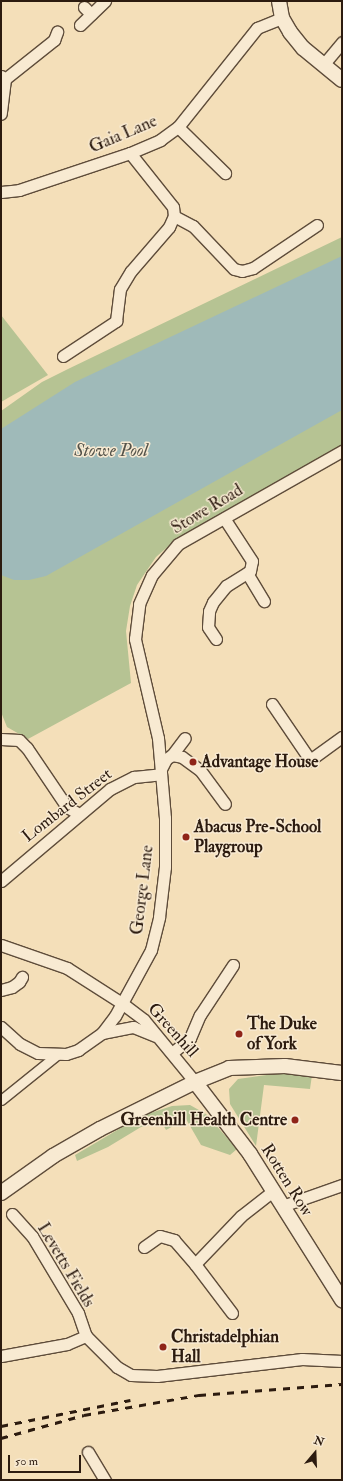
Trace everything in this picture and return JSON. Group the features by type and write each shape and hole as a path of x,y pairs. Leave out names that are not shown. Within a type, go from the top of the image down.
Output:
{"street":[{"path":"80,25 88,11 105,1"},
{"path":"278,1 282,18 290,32 303,48 342,80"},
{"name":"Gaia Lane","path":"1,192 19,190 130,154 160,140 178,127 257,28 282,18"},
{"path":"1,114 3,78 57,38"},
{"path":"323,65 342,42"},
{"path":"178,127 225,173"},
{"path":"62,356 116,322 120,289 131,271 169,227 174,216 173,208 130,154"},
{"path":"174,216 193,226 234,269 242,271 253,268 318,225"},
{"name":"Stowe Road","path":"161,772 158,738 135,639 139,604 152,576 178,544 342,451"},
{"path":"216,639 208,627 209,611 213,602 226,586 250,571 252,561 224,518"},
{"path":"247,573 264,601"},
{"path":"272,704 310,760 342,737"},
{"path":"161,772 166,759 172,755 184,738"},
{"path":"1,739 18,740 27,748 67,807 79,814"},
{"path":"172,755 182,756 200,770 225,804"},
{"name":"Lombard Street","path":"1,881 79,814 120,783 134,777 161,772"},
{"name":"George Lane","path":"102,1034 123,1004 151,950 159,917 166,842 161,772"},
{"name":"Greenhill","path":"1,945 67,968 123,1004 144,1020 173,1052 195,1082"},
{"path":"173,1052 190,1038 200,1015 233,966"},
{"path":"1,990 16,985 22,977"},
{"path":"1,1027 29,1050 58,1054 78,1050 102,1034 133,1027 162,1040"},
{"path":"1,1100 58,1054"},
{"path":"1,1193 63,1150 195,1082 230,1068 285,1066 342,1073"},
{"name":"Rotten Row","path":"195,1082 250,1154 342,1300"},
{"path":"282,1206 342,1184"},
{"path":"195,1264 241,1216 273,1191"},
{"name":"Levetts Fields","path":"12,1214 36,1242 78,1313 86,1336"},
{"path":"144,1247 160,1236 174,1240 195,1264 232,1313"},
{"path":"1,1356 67,1344 86,1336 117,1367 140,1377 302,1359 342,1361"},
{"path":"88,1452 101,1479"}],"green space":[{"name":"Stowe Pool","path":"342,237 342,446 179,537 156,557 137,585 130,606 126,631 131,683 28,739 7,727 1,712 1,411 42,382"},
{"path":"1,315 48,375 1,402"},
{"path":"281,1073 312,1075 310,1089 264,1085 256,1146 230,1104 229,1089 238,1079"},
{"path":"190,1105 206,1114 237,1149 230,1155 201,1145 186,1119 166,1130 162,1123 141,1127 108,1147 77,1161 75,1155 141,1116 172,1106"}],"water":[{"name":"Stowe Pool","path":"342,256 342,410 46,576 29,580 14,580 1,575 1,429 75,382"}],"railway":[{"path":"1,1438 84,1415 199,1395 342,1384"},
{"path":"1,1426 130,1400"}],"place":[{"name":"Advantage House","path":"193,762"},
{"name":"Abacus Pre-School Playgroup","path":"186,837"},
{"name":"The Duke of York","path":"239,1034"},
{"name":"Greenhill Health Centre","path":"295,1120"},
{"name":"Christadelphian Hall","path":"163,1347"}]}
